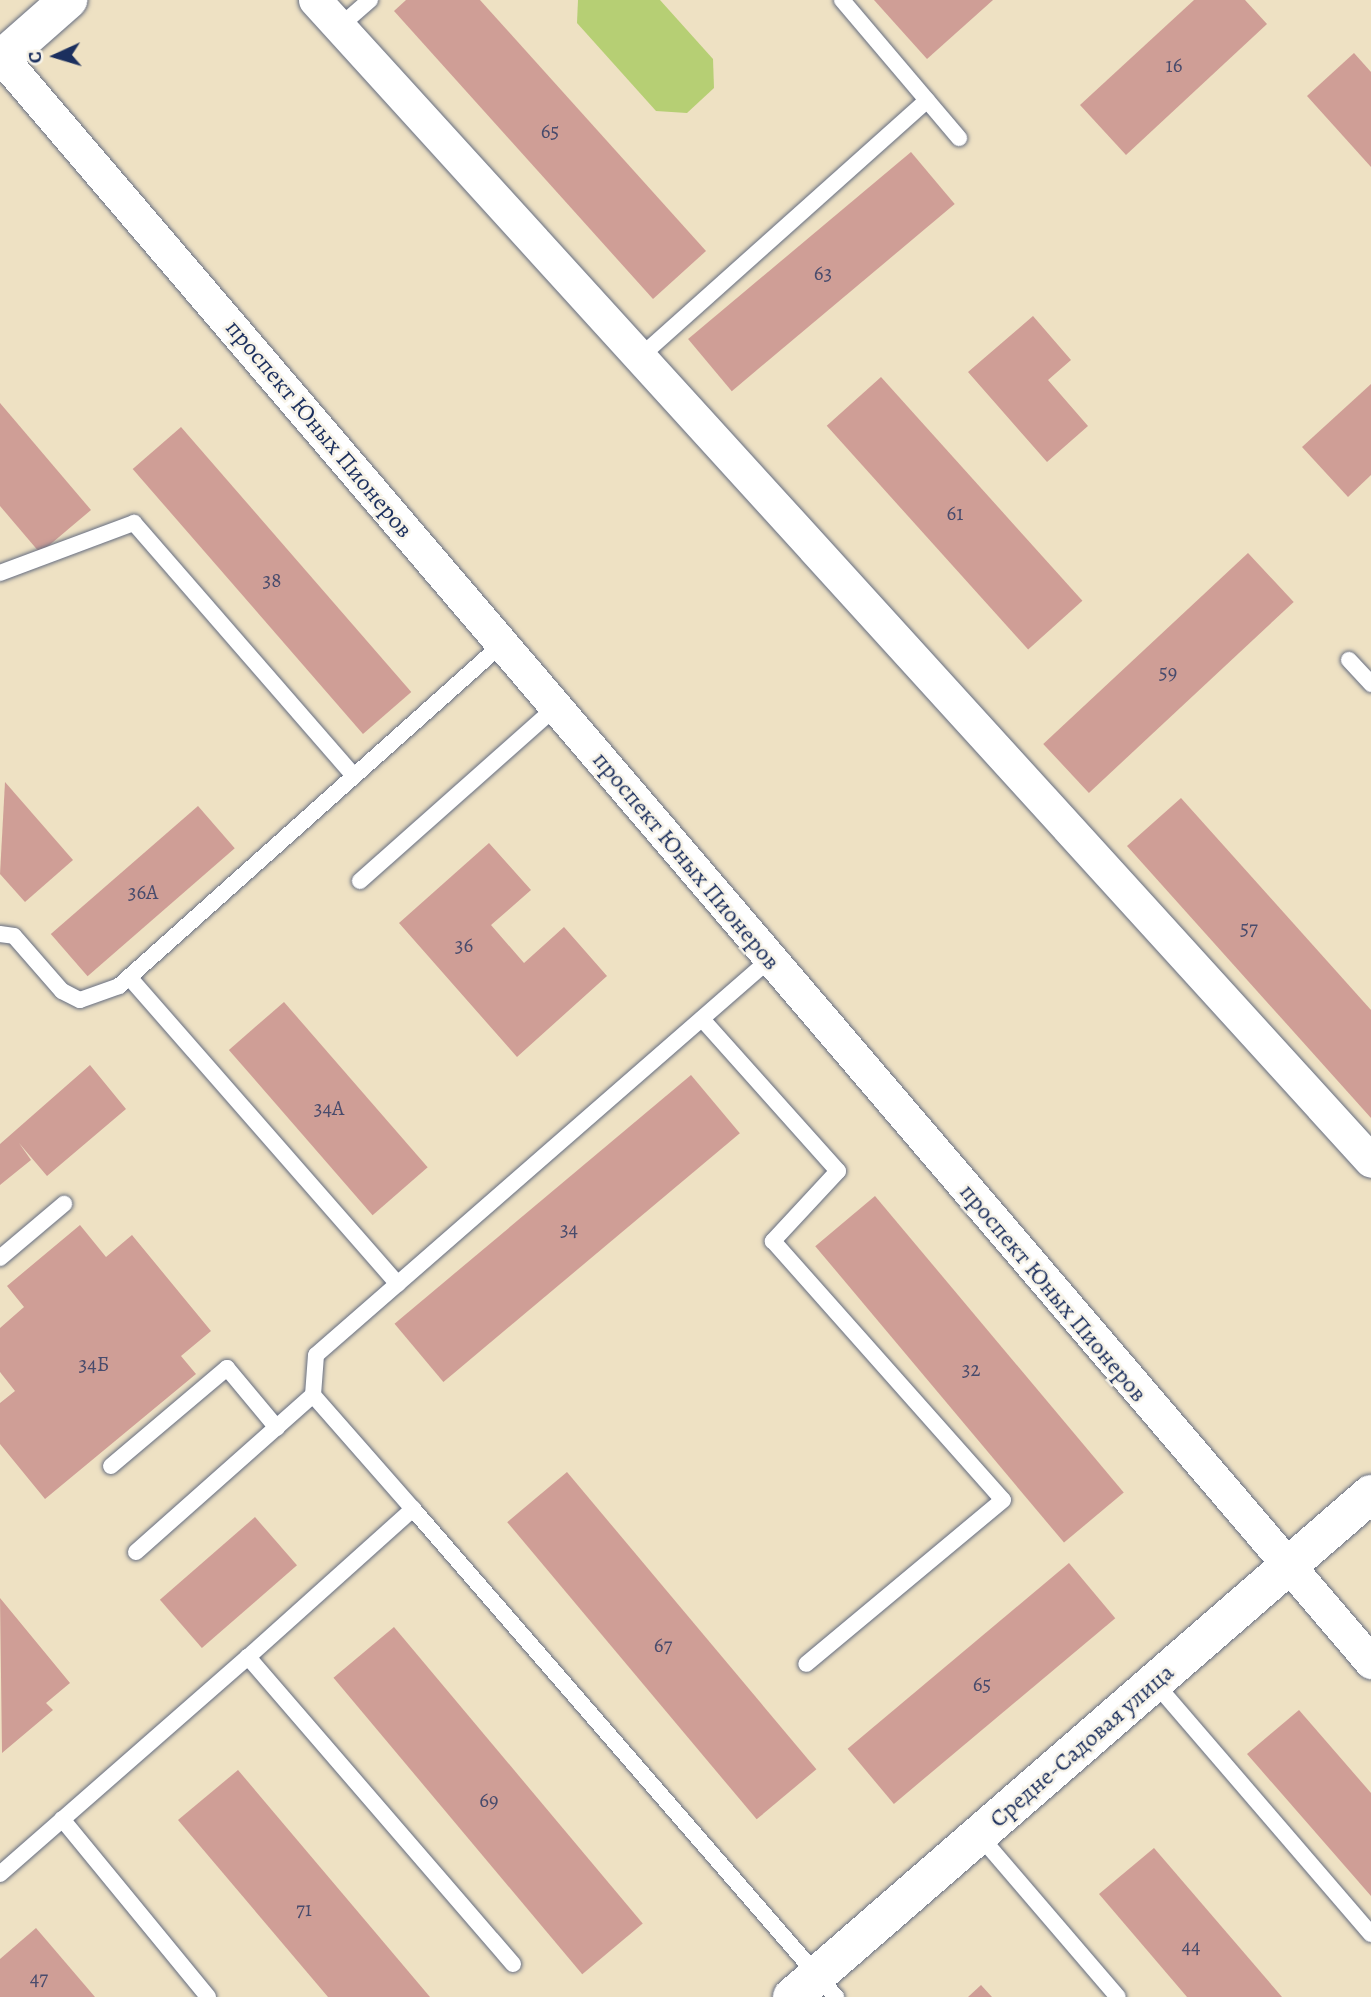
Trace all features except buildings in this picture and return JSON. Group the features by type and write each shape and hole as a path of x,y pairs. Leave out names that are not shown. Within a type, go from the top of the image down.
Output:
{"street":[{"path":"1,59 68,0"},
{"path":"315,0 1371,1161"},
{"name":"проспект Юных Пионеров","path":"1,59 556,707 1287,1568 1371,1662"},
{"name":"Средне-Садовая улица","path":"815,1990 979,1835 1371,1494"}],"lane":[{"path":"339,26 370,0"},
{"path":"842,0 959,138"},
{"path":"640,357 928,100"},
{"path":"0,573 134,523 354,776"},
{"path":"0,934 14,936 62,991 80,1000 102,996 129,977 502,644"},
{"path":"1349,660 1371,684"},
{"path":"360,881 556,707"},
{"path":"136,1552 313,1395 316,1355 769,960"},
{"path":"129,977 398,1284"},
{"path":"702,1019 838,1171 773,1241 1003,1500 806,1664"},
{"path":"0,1258 64,1203"},
{"path":"111,1466 227,1368 277,1428"},
{"path":"313,1395 414,1509 815,1990"},
{"path":"0,1874 414,1509"},
{"path":"248,1657 513,1964"},
{"path":"1155,1683 1371,1934"},
{"path":"62,1819 208,1997"},
{"path":"979,1835 1118,1997"}],"green space":[{"path":"578,0 660,0 713,59 714,88 687,113 656,111 577,23"}]}
